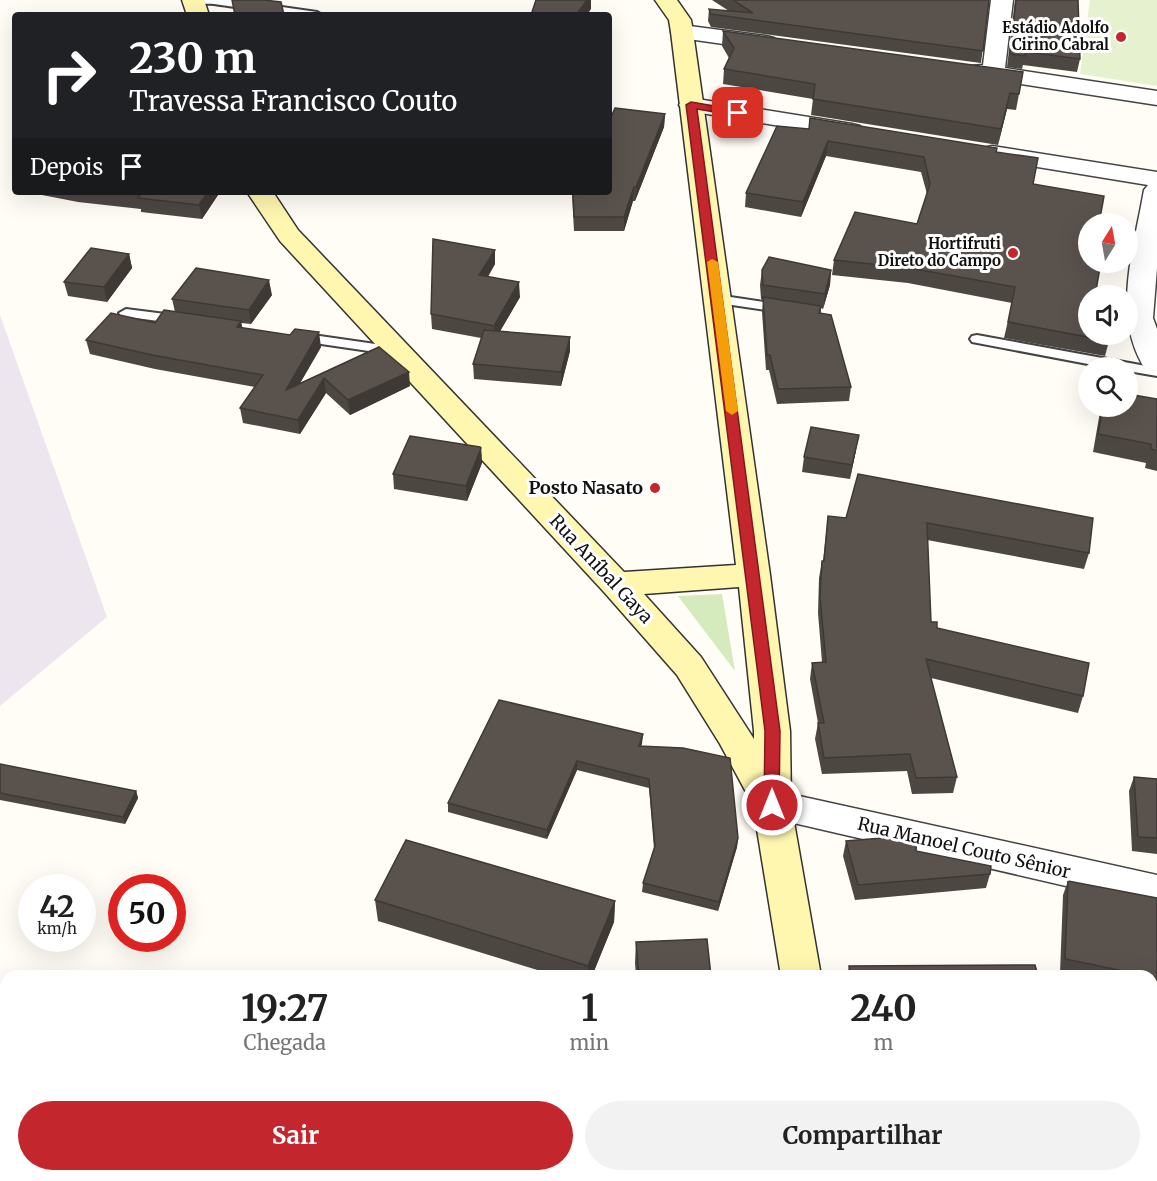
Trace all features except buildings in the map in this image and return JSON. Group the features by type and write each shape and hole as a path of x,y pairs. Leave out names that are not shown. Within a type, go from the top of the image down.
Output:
{"main road":[{"path":"666,0 680,20 682,32 754,575 772,731 772,805 800,970"},
{"name":"Rua Aníbal Gaya","path":"262,195 289,234 616,584 689,666 733,734 772,805"},
{"path":"616,584 754,575"}],"street":[{"path":"993,73 1002,0"},
{"path":"682,32 786,45"},
{"path":"958,69 1157,98"},
{"path":"691,105 878,135"},
{"path":"971,150 1157,179"},
{"path":"1157,190 1151,259 1139,318 1157,366"},
{"name":"Rua Manoel Couto Sênior","path":"772,805 1157,891"}],"lane":[{"path":"195,5 209,0 295,12"},
{"path":"717,299 800,312"},
{"path":"126,313 196,323"},
{"path":"290,336 396,351"},
{"path":"977,339 1157,372"}],"shaded area":[{"path":"0,315 107,617 0,706"}],"green space":[{"name":"Estádio Adolfo Cirino Cabral","path":"1090,0 1157,0 1157,86 1080,74"},
{"path":"722,594 735,671 678,596"}],"slow traffic":[{"path":"712,262 732,411"}],"place":[{"name":"Estádio Adolfo Cirino Cabral","path":"1121,37"},
{"name":"Hortifruti Direto do Campo","path":"1013,253"},
{"name":"Posto Nasato","path":"655,488"}],"route":[{"path":"738,113 691,105 765,664 772,731 772,805"}]}
